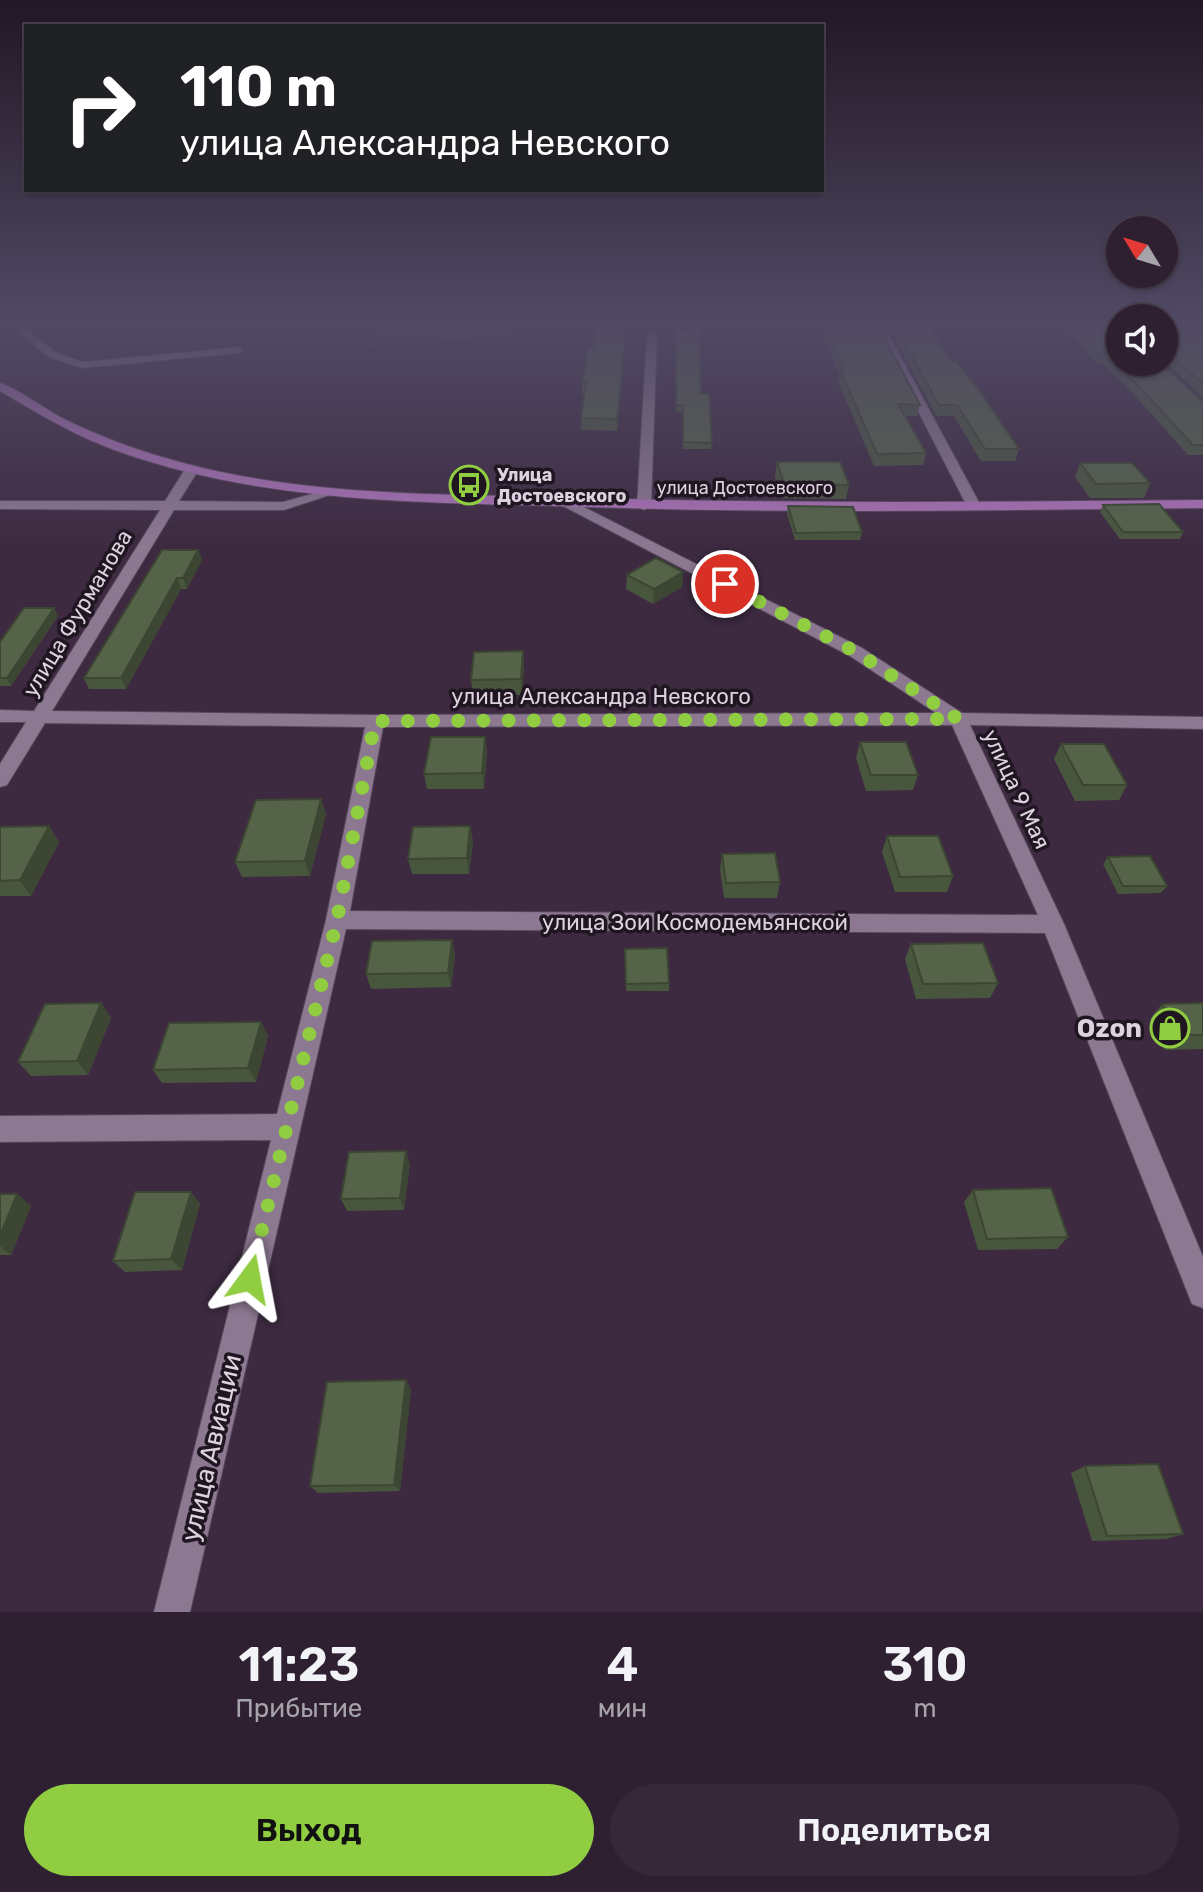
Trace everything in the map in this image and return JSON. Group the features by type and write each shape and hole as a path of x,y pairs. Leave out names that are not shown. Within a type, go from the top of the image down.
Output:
{"main road":[{"path":"16,397 77,429 138,453 192,469 326,494"},
{"name":"улица Достоевского","path":"326,494 644,506 1203,504"}],"street":[{"path":"644,506 649,397"},
{"path":"917,397 974,506"},
{"name":"улица Фурманова","path":"0,780 192,469"},
{"name":"улица Достоевского","path":"0,505 284,506 326,494"},
{"name":"улица 9 Мая","path":"568,503 856,652 958,719 1053,924 1203,1293"},
{"name":"улица Александра Невского","path":"0,716 375,721 958,719 1203,723"},
{"name":"улица Авиации","path":"172,1612 337,920 375,721"},
{"name":"улица Зои Космодемьянской","path":"337,920 1053,924"},
{"path":"0,1129 286,1127"}],"building":[{"path":"584,397 619,397 617,419 581,418"},
{"path":"676,397 709,397 712,443 683,442 683,405 676,405"},
{"path":"852,397 916,397 920,405 898,404 926,453 877,454"},
{"path":"935,397 984,397 1019,449 985,449 957,405 939,405"},
{"path":"1149,397 1198,397 1203,402 1203,445 1193,445"},
{"path":"777,462 840,462 849,485 784,484"},
{"path":"1080,463 1132,463 1150,483 1096,484"},
{"path":"1159,504 1183,532 1123,532 1103,505"},
{"path":"788,506 853,507 862,532 796,533"},
{"path":"162,550 198,550 183,578 177,578 121,678 84,678"},
{"path":"656,558 683,572 654,589 627,575"},
{"path":"24,608 54,608 7,678 0,678 0,642"},
{"path":"523,651 521,679 471,680 474,652"},
{"path":"431,737 485,737 482,773 424,774"},
{"path":"860,742 906,742 918,775 871,775"},
{"path":"1061,744 1104,744 1127,785 1083,785"},
{"path":"321,799 305,861 235,862 256,800"},
{"path":"49,826 20,880 0,881 0,827"},
{"path":"470,826 467,858 408,859 413,827"},
{"path":"887,836 938,836 953,876 900,877"},
{"path":"775,853 780,882 726,883 722,854"},
{"path":"1150,856 1167,886 1123,886 1108,857"},
{"path":"452,940 448,973 366,974 372,941"},
{"path":"983,943 998,983 923,984 911,944"},
{"path":"667,948 669,983 626,984 625,949"},
{"path":"101,1003 77,1061 18,1062 45,1004"},
{"path":"1203,1003 1203,1035 1177,1035 1162,1004"},
{"path":"261,1022 248,1068 153,1070 169,1023"},
{"path":"406,1151 400,1198 341,1199 349,1152"},
{"path":"1051,1188 1068,1237 987,1239 973,1190"},
{"path":"135,1192 191,1192 171,1259 113,1261"},
{"path":"0,1194 17,1194 0,1236"},
{"path":"406,1380 394,1485 310,1486 327,1382"},
{"path":"1158,1464 1183,1534 1107,1536 1085,1466"}],"place":[{"name":"Улица Достоевского","path":"469,485"},
{"name":"Ozon","path":"1170,1028"}],"route":[{"path":"250,1279 337,920 375,721 958,719 856,652 725,584"}]}
